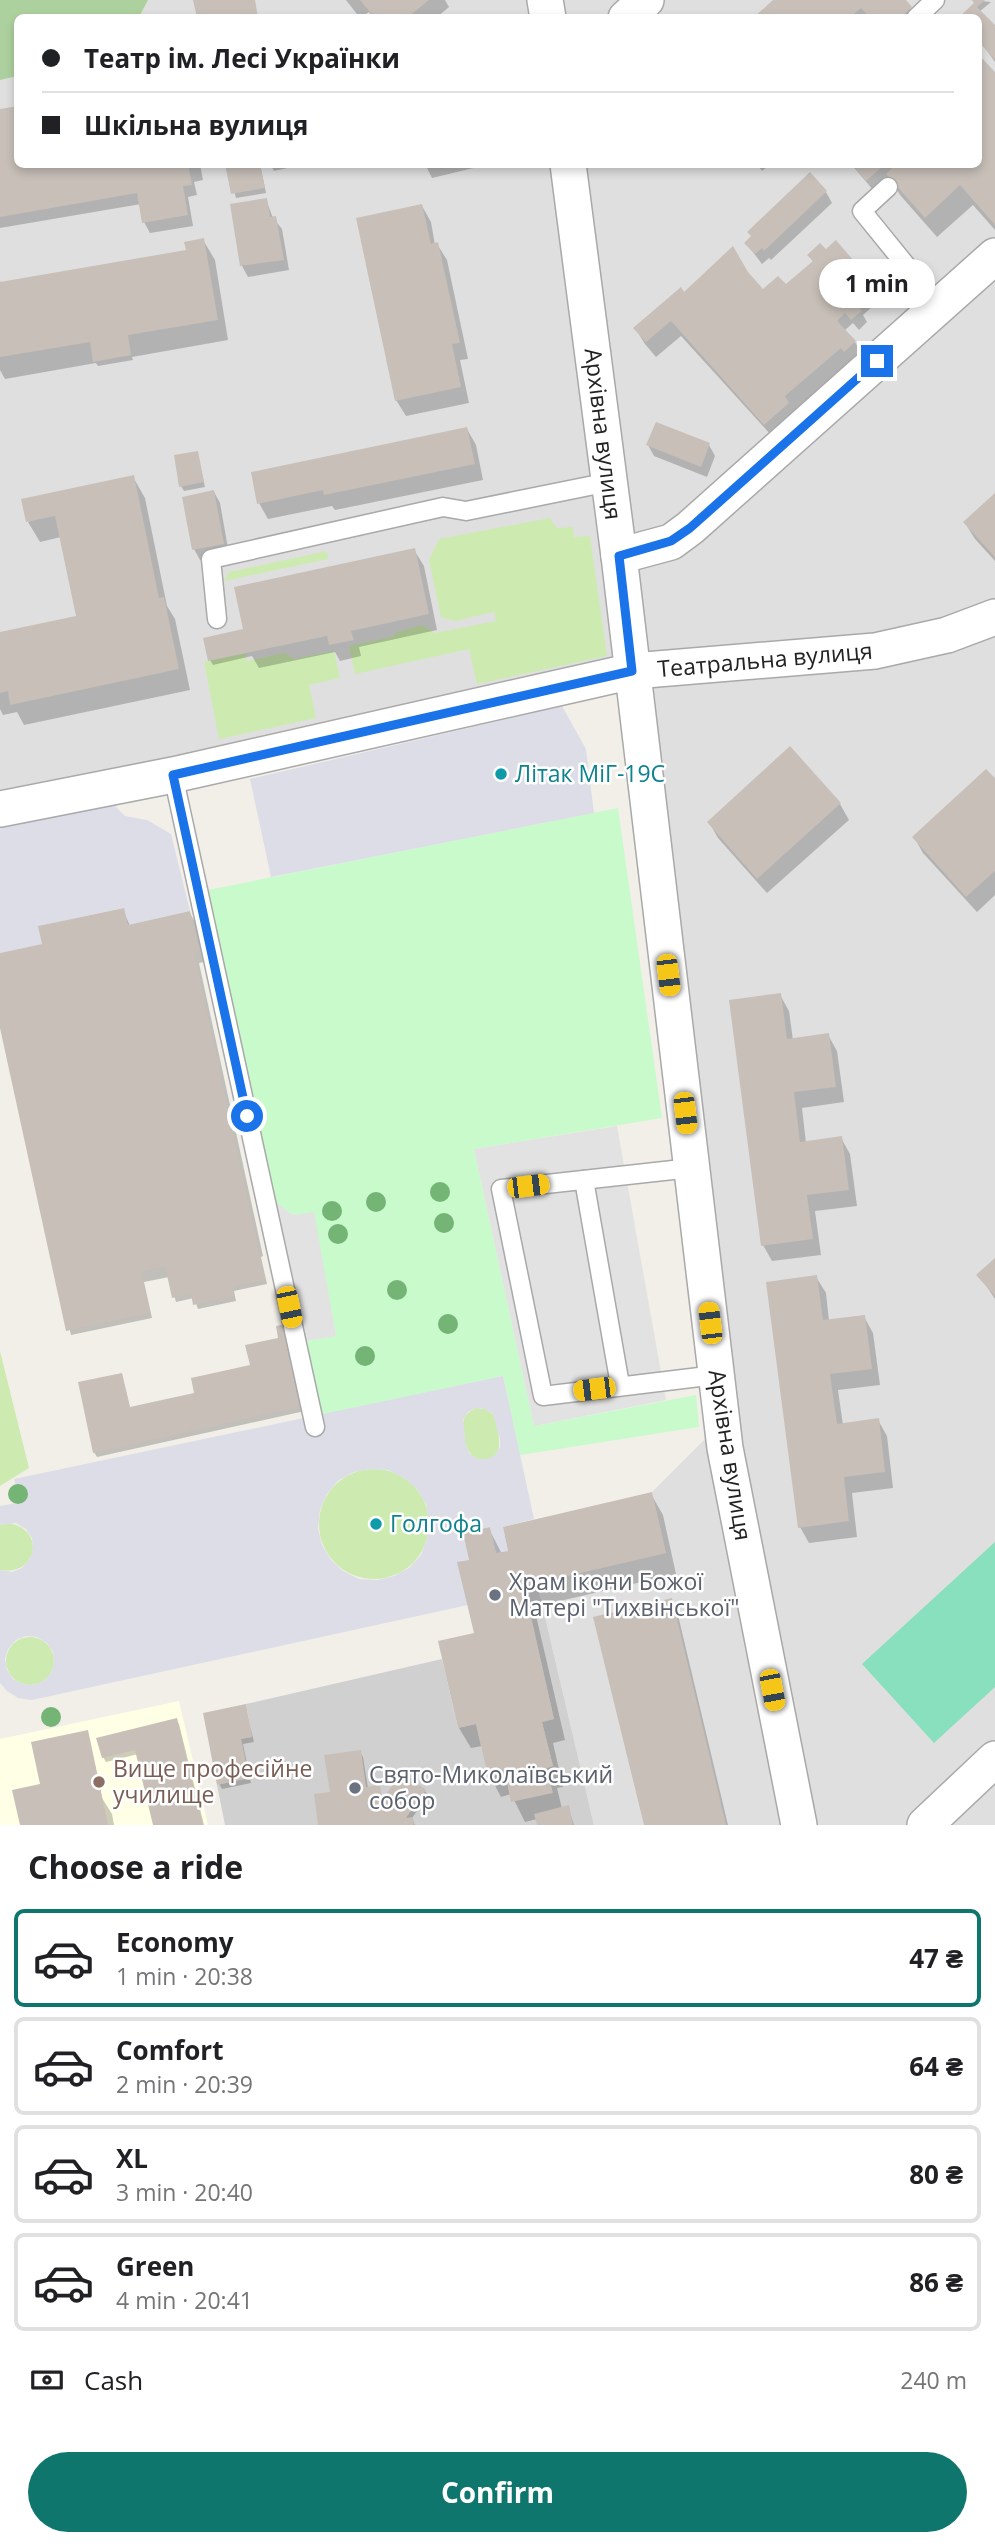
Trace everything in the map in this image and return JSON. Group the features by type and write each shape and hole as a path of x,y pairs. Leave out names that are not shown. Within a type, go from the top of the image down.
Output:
{"street":[{"path":"630,14 646,0"},
{"name":"Архівна вулиця","path":"569,168 610,482 725,1448 799,1825"},
{"path":"619,556 671,541 690,528 995,256"},
{"name":"Театральна вулиця","path":"0,809 173,775 632,671 875,651 947,635 995,617"},
{"path":"925,1825 995,1759"}],"lane":[{"path":"920,14 935,0"},
{"path":"888,187 862,211 939,306"},
{"path":"217,619 211,559 443,506 467,511 610,482"},
{"path":"173,775 315,1427"},
{"path":"691,1168 501,1189 543,1396 716,1375"},
{"path":"584,1180 620,1385"}],"shaded area":[{"path":"0,0 995,0 995,605 876,638 0,801"},
{"path":"995,633 995,1825 594,1825 537,1583 666,1553 652,1492 709,1435 649,681 858,670 975,641"},
{"path":"562,706 586,749 594,813 271,877 250,779"},
{"path":"112,803 125,816 147,820 171,834 190,911 128,925 123,908 39,926 42,944 0,953 0,823"},
{"path":"617,1126 666,1400 534,1426 474,1149"},
{"path":"273,1200 293,1215 314,1212 336,1336 305,1341"},
{"path":"503,1376 534,1519 503,1527 508,1551 496,1553 490,1527 463,1533 469,1560 458,1562 468,1605 32,1700 18,1698 0,1683 0,1570 12,1572 22,1568 30,1559 33,1549 32,1538 26,1529 16,1523 0,1525 0,1506 21,1502 14,1479","holes":["476,1408 493,1414 500,1439 500,1447 495,1455 487,1459 478,1459 470,1454 466,1446 463,1420 468,1412","388,1470 417,1489 426,1504 429,1521 427,1539 421,1555 409,1568 394,1576 377,1580 359,1579 343,1571 331,1560 322,1545 318,1528 320,1510 327,1494 338,1481 354,1472","26,1636 37,1637 47,1643 53,1652 54,1663 51,1673 44,1681 33,1685 13,1679 7,1670 5,1659 8,1649 16,1640"]},
{"path":"537,1583 594,1825 225,1825 217,1785 249,1778 241,1739 252,1737 246,1704 442,1659 458,1728 476,1724 488,1776 505,1773 512,1802 547,1768 553,1766 542,1722 554,1719 524,1586"},
{"name":"Вище професійне училище","path":"179,1701 208,1825 0,1825 0,1739"}],"green space":[{"path":"0,0 148,0 141,14 14,14 14,77 0,80"},
{"path":"550,518 557,528 573,527 574,537 590,536 607,656 477,684 469,649 355,674 349,646 392,637 397,632 422,625 435,633 496,621 494,612 455,621 441,617 429,560 439,539"},
{"path":"327,551 328,559 224,581 229,572"},
{"path":"334,651 340,678 309,685 316,718 219,739 204,662 245,652 247,661 285,653 294,659"},
{"path":"618,808 662,1118 474,1149 534,1426 696,1395 699,1427 520,1455 503,1376 320,1415 305,1341 336,1336 313,1213 293,1215 273,1200 208,890"},
{"path":"0,1351 29,1468 0,1486"},
{"path":"476,1408 493,1414 497,1428 498,1453 488,1461 478,1459 470,1453 463,1435 465,1417"},
{"path":"374,1469 395,1473 413,1485 425,1503 429,1524 425,1545 413,1563 395,1575 374,1579 353,1575 335,1563 323,1545 319,1524 323,1503 335,1485 353,1473"},
{"path":"5,1523 18,1526 27,1532 32,1541 30,1559 13,1570 0,1570 0,1525"},
{"path":"995,1542 995,1687 934,1743 862,1664"},
{"path":"30,1637 47,1644 54,1661 47,1678 30,1685 13,1678 6,1661 13,1644"}],"building":[{"path":"193,0 255,0 257,14 196,14"},
{"path":"360,0 429,0 412,14 372,14"},
{"path":"773,0 906,0 912,7 904,14 866,14 861,8 854,14 757,14"},
{"path":"972,0 985,0 977,7 995,25 995,60 982,45 982,14 962,14 974,3"},
{"path":"982,58 995,72 995,225 960,185 925,218 886,174 892,168 982,168"},
{"path":"14,107 14,168 189,168 192,185 183,186 188,215 142,223 137,193 0,217 0,109"},
{"path":"226,168 261,168 265,188 231,194"},
{"path":"855,168 881,168 866,181"},
{"path":"810,172 827,191 764,251 762,248 755,254 744,243 751,236 747,232"},
{"path":"267,198 270,217 276,216 284,260 240,266 230,204"},
{"path":"422,204 431,244 438,242 460,343 452,344 461,387 395,401 356,218"},
{"path":"204,238 218,320 128,335 131,355 93,362 90,342 0,357 0,282 186,250 184,242"},
{"path":"836,240 876,287 857,305 862,311 851,320 845,313 837,321 856,341 844,352 841,348 785,396 789,403 764,425 671,321 646,342 633,328 681,287 684,292 733,246 748,272 763,289 778,276 786,284 813,261 807,255 820,243 826,249"},
{"path":"656,422 710,443 701,467 646,445"},
{"path":"467,427 475,464 324,495 323,490 257,504 251,472"},
{"path":"198,451 204,482 179,487 174,455"},
{"path":"134,475 159,598 164,597 179,669 10,705 8,691 0,693 0,632 76,616 55,516 26,522 21,499"},
{"path":"214,490 224,544 192,550 182,497"},
{"path":"995,493 995,557 963,522"},
{"path":"415,548 429,614 351,631 354,640 329,645 327,636 208,661 203,638 243,629 234,587"},
{"path":"790,746 841,803 757,879 707,822"},
{"path":"986,769 995,778 995,871 966,897 912,837"},
{"path":"124,908 128,925 190,911 199,951 194,953 265,1280 233,1286 234,1296 193,1305 191,1293 172,1298 165,1266 141,1272 150,1313 66,1331 0,1028 0,953 42,944 38,926"},
{"path":"781,993 787,1039 829,1033 836,1087 794,1092 800,1142 842,1136 849,1190 807,1195 813,1239 761,1246 729,1000"},
{"path":"995,1258 995,1296 976,1275"},
{"path":"817,1275 823,1320 865,1315 872,1369 830,1374 837,1424 879,1418 885,1472 844,1477 849,1521 798,1528 766,1282"},
{"path":"285,1324 303,1406 93,1453 78,1382 122,1373 130,1407 194,1393 191,1378 250,1365 245,1345 278,1338 276,1326"},
{"path":"652,1492 666,1553 524,1586 554,1719 542,1722 553,1766 547,1768 553,1793 511,1802 505,1773 488,1777 476,1724 458,1728 438,1641 474,1633 457,1562 469,1560 463,1533 490,1527 496,1553 508,1551 503,1527"},
{"path":"672,1598 726,1825 644,1825 593,1617"},
{"path":"246,1704 252,1737 241,1739 249,1778 217,1785 203,1713"},
{"path":"177,1718 203,1825 153,1825 135,1750 102,1758 96,1738"},
{"path":"88,1730 108,1825 20,1825 12,1790 40,1784 31,1742"},
{"name":"Свято-Миколаївський собор","path":"361,1750 366,1787 380,1785 382,1800 402,1772 426,1790 406,1818 413,1817 414,1825 318,1825 314,1794 330,1792 324,1755"},
{"path":"569,1805 573,1825 537,1825 534,1814"}],"place":[{"name":"Літак МіГ-19С","path":"501,774"},
{"name":"Голгофа","path":"376,1524"},
{"name":"Храм ікони Божої Матері \"Тихвінської\"","path":"495,1595"},
{"name":"Вище професійне училище","path":"99,1782"},
{"name":"Свято-Миколаївський собор","path":"355,1788"}],"route":[{"path":"247,1116 173,775 632,671 619,556 671,541 690,528 877,361"}]}
